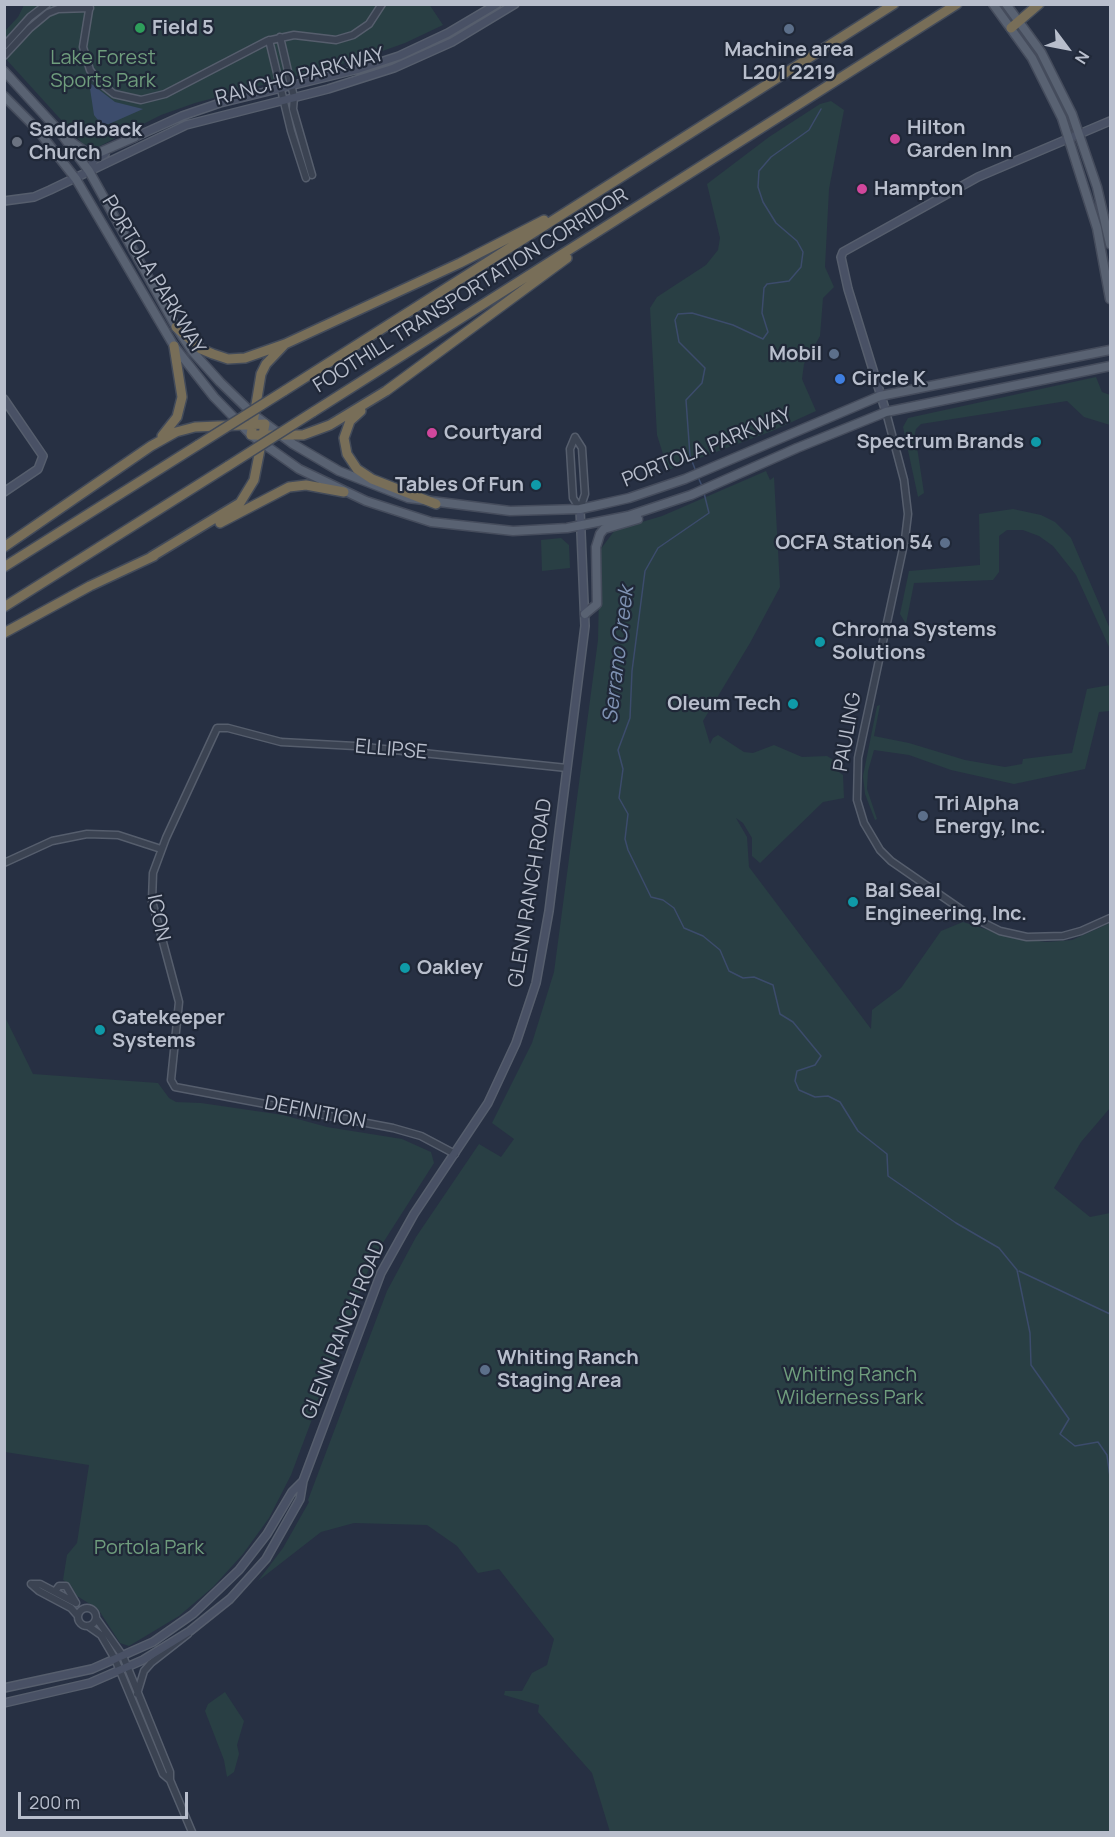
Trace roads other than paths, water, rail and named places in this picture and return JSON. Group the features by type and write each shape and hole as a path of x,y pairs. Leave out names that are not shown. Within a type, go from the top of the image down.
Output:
{"highway":[{"name":"FOOTHILL TRANSPORTATION CORRIDOR","path":"4,567 894,4"},
{"name":"FOOTHILL TRANSPORTATION CORRIDOR","path":"4,608 817,95 957,4"},
{"path":"1011,28 1039,4"},
{"path":"176,327 201,349 228,359 245,358 285,344 460,262 544,219 566,212"},
{"path":"263,439 279,435 303,435 330,425 386,391 627,214"},
{"path":"250,425 261,375 266,364 285,344"},
{"path":"151,446 172,426 181,407 183,387 174,346"},
{"path":"386,391 348,425 344,438 347,454 364,475 436,504"},
{"path":"4,547 151,446 176,432 195,427 265,424 254,480 240,503 151,557"},
{"path":"250,425 263,439"},
{"path":"4,633 90,586 289,487 306,486 344,492"}],"main road":[{"name":"RANCHO PARKWAY","path":"89,171 94,160 135,137 182,116 359,69 399,56 448,33 497,4"},
{"name":"RANCHO PARKWAY","path":"4,201 34,197 186,125 383,72 423,57 515,4"},
{"path":"993,4 1032,58 1070,138 1097,228 1110,299"},
{"path":"1006,4 1020,21 1046,63 1080,134 1097,187 1110,244"},
{"name":"PORTOLA PARKWAY","path":"4,71 62,135 89,171 176,327 250,425"},
{"name":"PORTOLA PARKWAY","path":"4,96 36,128 76,178 174,346 214,398 250,425"},
{"path":"1070,138 1110,121"},
{"path":"62,135 90,154 135,137"},
{"name":"PAULING","path":"886,412 848,289 841,257 843,252 952,190 1070,138"},
{"name":"PORTOLA PARKWAY","path":"265,424 339,471 393,494 436,504 510,511 580,509 629,498 685,479 880,396 1110,350"},
{"name":"PORTOLA PARKWAY","path":"263,439 299,469 344,492 388,510 460,527 513,531 581,525 659,507 886,412 1110,366"},
{"path":"4,399 42,456 38,469 5,490"},
{"path":"585,614 597,604 596,547 600,534 604,529 652,514 659,507"},
{"name":"GLENN RANCH ROAD","path":"4,1703 66,1689 118,1672 191,1630 230,1599 266,1559 300,1499 303,1481 381,1273 414,1214 455,1154 502,1076 533,993 549,911 585,614 580,509"},
{"name":"GLENN RANCH ROAD","path":"4,1688 92,1669 153,1642 193,1614 221,1589 249,1558 292,1492 303,1481"}],"street":[{"path":"4,46 30,17 47,4"},
{"path":"4,56 30,28 48,13 58,9 88,6 83,47 90,70 109,91 134,100 148,100 165,94 269,40 294,35 327,40 348,37 369,24 382,4"},
{"path":"269,40 284,100 309,177 293,109 294,97 280,37"},
{"name":"PAULING","path":"886,412 904,480 909,514 858,758 857,800 864,823 880,850 891,861 972,917 1000,931 1028,937 1063,936 1110,918"},
{"path":"575,437 582,448 585,494 580,509 573,498 570,449 575,437"},
{"name":"ELLIPSE","path":"217,728 228,728 281,742 355,746 567,768"},
{"name":"ICON","path":"172,1084 179,1002 151,893 153,873 161,849 210,738 217,728"},
{"path":"4,863 52,841 87,834 124,836 161,849"},
{"name":"DEFINITION","path":"172,1084 178,1090 286,1106 326,1118 393,1128 421,1136 455,1154"},
{"path":"80,1613 39,1591 31,1584 40,1584 56,1590 76,1603 80,1613 80,1623 101,1635 128,1668 170,1772 170,1780"},
{"path":"55,1598 56,1590"},
{"path":"80,1613 90,1608 119,1657 118,1672 164,1774 170,1780 192,1833"},
{"path":"88,1626 96,1618"},
{"path":"137,1695 144,1671 191,1630"}],"water":[{"path":"89,82 115,102 143,109 109,124 101,124 94,115"}],"waterway":[{"name":"Serrano Creek","path":"695,469 690,456 686,400 702,383 705,368 679,342 675,320 678,314 692,313 733,325 763,339 768,332 762,313 764,288 767,284 789,281 801,267 803,252 797,241 776,223 763,202 758,187 759,171 771,157 809,130 821,109"},
{"name":"Serrano Creek","path":"698,477 702,486"},
{"name":"Serrano Creek","path":"704,493 709,513 658,548 645,571 632,671 630,718 618,750 623,769 619,798 628,814 625,839 628,850 651,897 663,900 674,908 684,928 703,936 720,950 729,971 743,978 754,977 773,985 780,1014 793,1022 821,1056 815,1065 797,1071 795,1081 799,1090 815,1097 828,1096 840,1102 858,1131 887,1154 888,1176 956,1223 999,1248 1017,1270 1030,1333 1031,1365 1069,1419 1060,1434 1075,1446 1098,1442 1107,1455 1110,1477"},
{"path":"1019,1271 1110,1314"}],"place":[{"name":"Field 5","path":"140,28"},
{"name":"Machine area L201 2219","path":"789,29"},
{"name":"Hilton Garden Inn","path":"895,139"},
{"name":"Saddleback Church","path":"17,142"},
{"name":"Hampton","path":"862,189"},
{"name":"Mobil","path":"834,354"},
{"name":"Circle K","path":"840,379"},
{"name":"Courtyard","path":"432,433"},
{"name":"Spectrum Brands","path":"1036,442"},
{"name":"Tables Of Fun","path":"536,485"},
{"name":"OCFA Station 54","path":"945,543"},
{"name":"Chroma Systems Solutions","path":"820,642"},
{"name":"Oleum Tech","path":"793,704"},
{"name":"Tri Alpha Energy, Inc.","path":"923,816"},
{"name":"Bal Seal Engineering, Inc.","path":"853,902"},
{"name":"Oakley","path":"405,968"},
{"name":"Gatekeeper Systems","path":"100,1030"},
{"name":"Whiting Ranch Staging Area","path":"485,1370"}],"park label":[{"name":"Lake Forest Sports Park","path":"103,70"},
{"name":"Whiting Ranch Wilderness Park","path":"850,1386"},
{"name":"Portola Park","path":"149,1548"}]}
